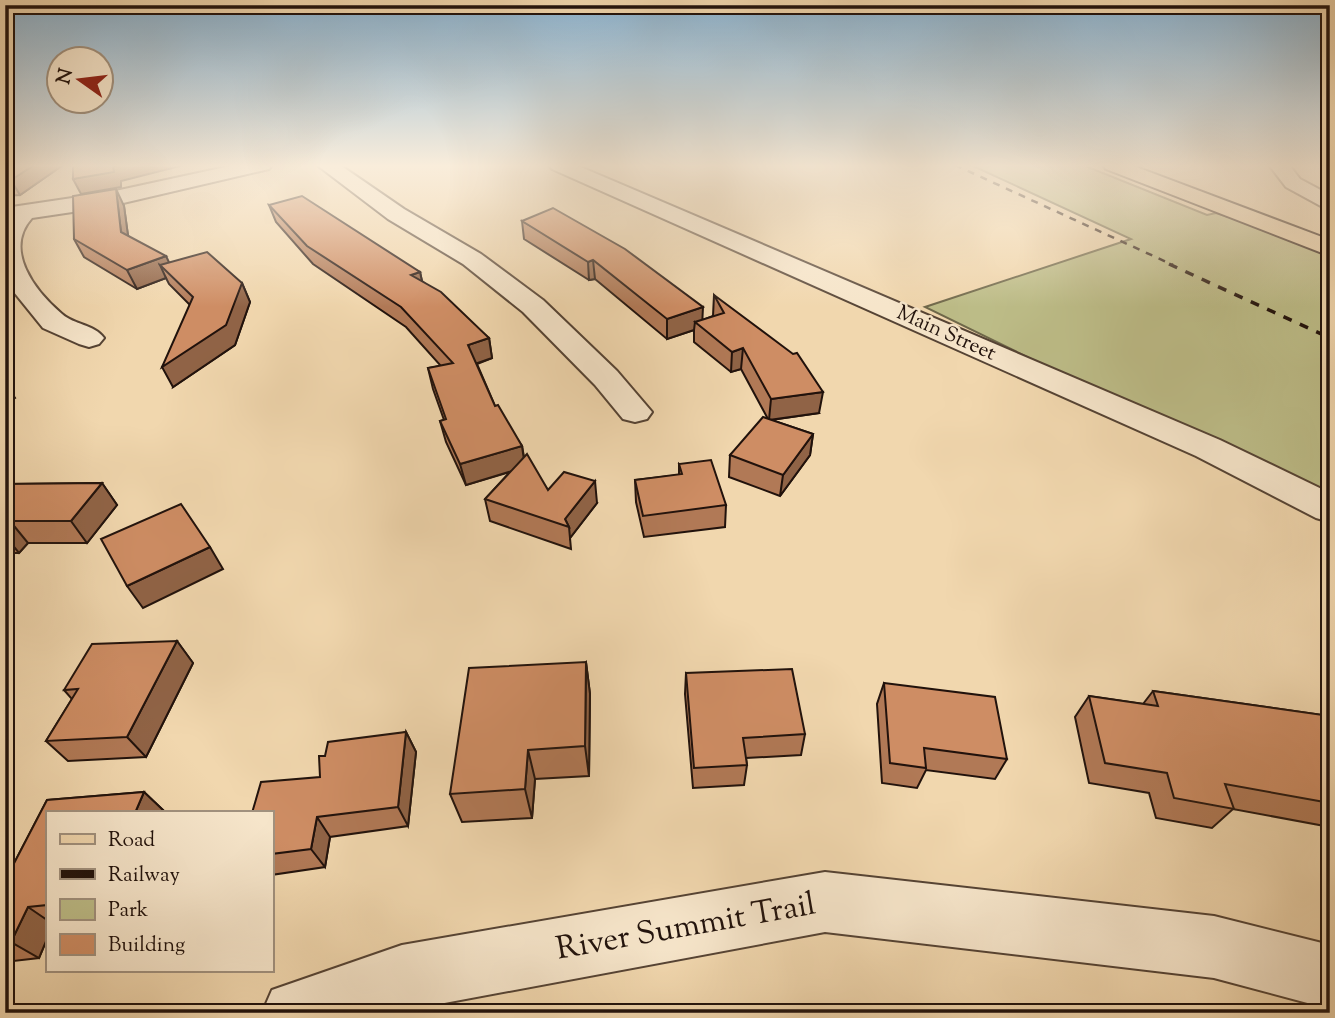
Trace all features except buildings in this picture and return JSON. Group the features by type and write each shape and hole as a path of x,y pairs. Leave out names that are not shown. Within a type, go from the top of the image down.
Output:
{"main road":[{"path":"1237,213 1330,248"}],"street":[{"path":"394,213 472,258 533,306 597,369 635,412"},
{"name":"Main Street","path":"668,213 1208,449 1330,509"},
{"path":"14,214 7,248 12,273 53,322 89,338"},
{"name":"River Summit Trail","path":"295,1013 402,977 825,902 1214,947 1330,977"}],"green space":[{"path":"1074,213 1216,213 1330,250 1330,505 925,307 1131,239"}],"railway":[{"path":"1059,213 1173,265"},
{"path":"1169,264 1330,338"}]}
